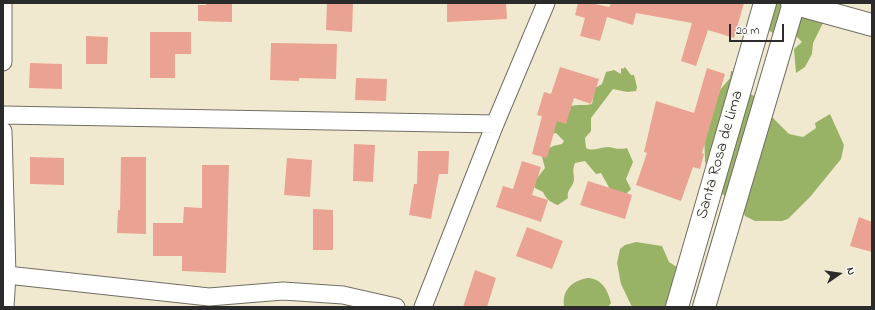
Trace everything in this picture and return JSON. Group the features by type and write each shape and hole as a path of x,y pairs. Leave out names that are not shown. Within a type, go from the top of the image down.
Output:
{"street":[{"path":"3,62 4,3"},
{"path":"423,307 495,124 546,3"},
{"name":"Santa Rosa de Lima","path":"677,307 765,3"},
{"path":"704,307 793,3 872,25"},
{"path":"3,115 495,124"},
{"path":"3,131 7,275 6,307"},
{"path":"7,275 209,297 283,291 343,295 396,307"}],"green space":[{"path":"769,3 828,3 824,21 813,43 812,54 805,67 796,73 794,49 802,42 794,34 776,35 762,26"},
{"path":"625,67 631,75 634,75 637,87 636,91 627,92 613,89 591,118 591,131 585,138 586,148 589,149 605,147 619,149 627,148 633,162 626,179 631,189 626,194 611,191 601,173 596,174 585,161 575,163 573,170 574,180 568,193 568,198 558,205 553,203 547,199 543,192 535,188 533,183 545,168 541,153 553,146 562,144 564,141 556,133 552,134 556,112 570,111 571,106 574,105 592,104 595,88 602,84 606,72 614,70 621,74 621,68 623,69"},
{"path":"731,71 735,72 750,94 761,99 771,116 789,134 803,137 816,128 815,123 830,114 844,145 841,159 810,197 788,219 782,221 755,221 745,216 741,206 722,194 712,185 705,161 704,128 720,90 730,78"},
{"path":"636,242 662,246 669,262 680,269 684,307 632,307 621,284 617,263 620,249 625,245"},
{"path":"588,278 597,280 604,286 611,303 608,307 564,307 566,291 569,287 577,281"}],"building":[{"path":"206,3 232,3 232,22 198,21 198,5 206,5"},
{"path":"327,3 353,3 352,32 326,30"},
{"path":"447,3 506,3 507,19 447,22"},
{"path":"578,3 591,3 609,7 611,3 744,3 734,38 708,30 696,66 681,61 692,23 636,13 633,25 607,17 600,41 580,36 585,18 575,15"},
{"path":"150,32 191,32 191,54 175,54 175,78 150,78"},
{"path":"86,36 108,37 107,64 86,64"},
{"path":"271,43 337,44 336,79 299,78 299,81 270,80"},
{"path":"30,63 62,64 62,89 29,88"},
{"path":"560,67 599,79 591,104 574,98 566,124 557,121 547,158 532,154 542,116 537,115 544,92 551,94"},
{"path":"707,68 725,74 702,153 704,154 700,169 693,167 681,201 636,185 647,153 644,152 656,101 694,113"},
{"path":"356,78 387,79 386,101 355,100"},
{"path":"354,144 375,145 373,182 353,181"},
{"path":"418,151 449,151 448,174 439,174 431,219 409,215 414,184 417,184"},
{"path":"30,157 64,158 64,185 30,184"},
{"path":"121,157 146,157 146,234 117,233 118,210 120,210"},
{"path":"287,158 312,160 310,197 284,195"},
{"path":"522,161 541,167 532,195 548,200 541,222 496,207 503,186 513,189"},
{"path":"202,165 229,165 226,273 182,271 182,256 153,256 153,223 183,223 184,207 202,208"},
{"path":"588,181 632,195 625,219 580,205"},
{"path":"313,209 333,210 333,250 313,250"},
{"path":"859,217 872,222 872,252 850,246"},
{"path":"527,227 563,241 552,269 516,256"},
{"path":"475,270 496,278 487,307 463,307"}]}
